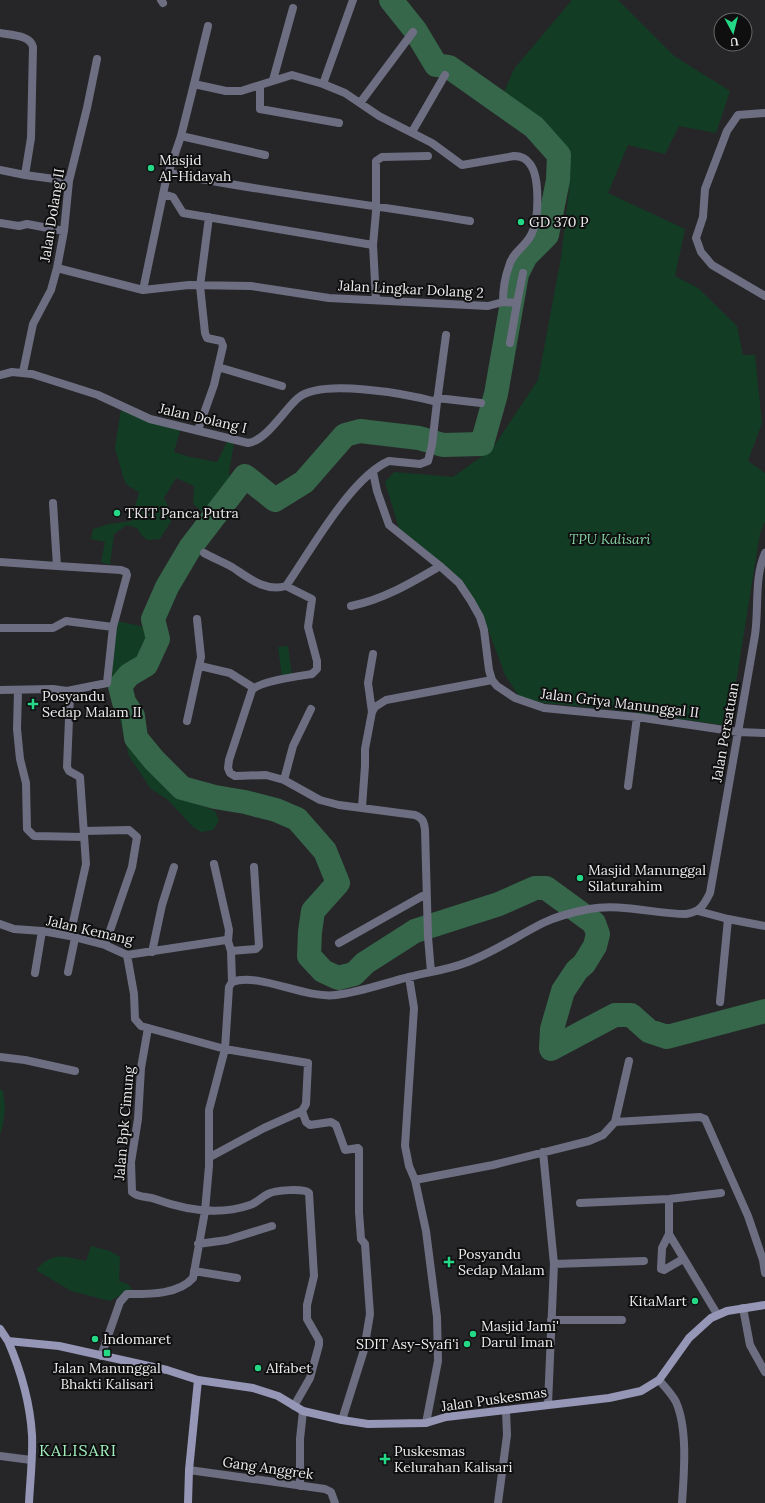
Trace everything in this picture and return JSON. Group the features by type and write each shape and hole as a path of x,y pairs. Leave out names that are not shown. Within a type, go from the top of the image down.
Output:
{"street":[{"path":"323,84 353,0"},
{"path":"273,80 293,8"},
{"path":"143,290 163,194 181,136 208,26"},
{"path":"360,103 413,32"},
{"path":"0,33 27,38 32,42 33,47 32,138 25,175"},
{"name":"Jalan Dolang II","path":"23,372 33,324 51,290 57,268 64,231 69,181 87,108 97,59"},
{"name":"Jalan Lingkar Dolang 2","path":"57,268 143,290 172,286 251,286 329,298 488,306 504,302 509,264 516,250 532,234 537,218 535,180 530,164 521,156 514,156 472,165 462,165 432,143 379,116 345,94 323,84 292,75 241,90 226,91 194,84"},
{"path":"412,132 445,75"},
{"path":"260,85 260,108 338,123"},
{"path":"765,113 738,115 727,131 705,189 703,217 696,238 701,252 712,265 765,296"},
{"path":"181,136 265,155"},
{"path":"376,300 373,244 376,205 376,161 382,157 428,156"},
{"path":"0,170 69,181"},
{"path":"169,173 245,188 376,205 470,221"},
{"path":"163,194 173,197 184,213 373,244"},
{"path":"198,430 214,385 223,346 221,341 207,338 205,335 200,286 209,217"},
{"path":"0,223 19,226 27,224 64,231"},
{"path":"510,343 516,303 523,273"},
{"path":"504,302 516,303"},
{"path":"286,586 347,498 360,482 389,461 425,463 430,457 446,335"},
{"path":"218,367 282,386"},
{"name":"Jalan Dolang I","path":"0,375 12,372 23,372 98,395 150,419 252,442 260,438 298,398 312,391 354,389 375,390 437,400"},
{"path":"437,400 481,403"},
{"path":"362,807 365,766 364,749 372,712 375,707 386,700 492,680 484,630 480,617 459,583 390,525 379,497 373,472"},
{"path":"53,503 56,566"},
{"path":"204,553 230,566 261,585 270,588 286,586 312,599 308,627 317,661 317,669 312,674 254,688 250,693 228,768 230,773 235,776 266,775 284,780 320,800 339,805 416,815 421,818 424,823 425,830 426,894 431,972"},
{"name":"Jalan Persatuan","path":"698,911 704,906 710,893 756,624 759,584 765,553"},
{"path":"0,562 121,570 126,572 127,575 113,627 108,683 67,691 53,689 0,690"},
{"path":"351,606 391,593 440,566"},
{"path":"187,721 200,666 201,645 197,619"},
{"path":"0,628 53,628 66,621 113,627"},
{"path":"372,712 368,683 373,654"},
{"path":"200,666 230,674 254,688"},
{"name":"Jalan Griya Manunggal II","path":"492,680 497,686 515,698 536,706 563,711 637,717 738,732 765,733"},
{"path":"18,690 17,729 20,759 26,783 27,829 34,836 129,830 137,837 132,867 105,945"},
{"path":"67,691 70,695 67,768 69,771 80,777 86,864 72,937 68,972"},
{"path":"284,780 293,746 311,709"},
{"path":"628,786 637,717"},
{"path":"101,1356 124,1298 127,1294 154,1293 184,1286 193,1278 205,1212 210,1157 208,1130 209,1110 225,1049 229,987 232,982 231,951 228,941 229,930 214,864"},
{"path":"231,951 256,949 258,946 254,866"},
{"path":"152,952 162,905 174,867"},
{"path":"339,943 426,894"},
{"path":"232,982 247,980 314,995 327,996 356,992 409,977 464,964 502,947 544,922 591,908 629,908 673,914 690,914 698,911 728,919 765,926"},
{"path":"720,1002 728,919"},
{"name":"Jalan Kemang","path":"0,924 14,929 42,931 105,945 127,955 223,940 228,941"},
{"path":"35,973 42,931"},
{"path":"127,955 134,994 135,1019 141,1026 225,1049 308,1063 303,1109 306,1122 310,1124 331,1122 336,1125 345,1150 359,1149 359,1212 361,1239 365,1244 370,1314 364,1350 342,1420"},
{"path":"409,977 414,1008 405,1146 409,1166 415,1180 426,1231 437,1317 438,1361 426,1423"},
{"name":"Jalan Bpk Cimung","path":"148,1028 141,1068 138,1119 131,1162 132,1192 136,1195 153,1198 170,1205 205,1212"},
{"path":"0,1057 25,1060 75,1071"},
{"path":"415,1180 493,1165 589,1141 603,1135 615,1122 629,1061"},
{"path":"210,1157 303,1109"},
{"path":"615,1122 700,1117 706,1119 748,1216 763,1260 765,1273"},
{"path":"543,1152 554,1264 548,1404"},
{"path":"205,1212 216,1212 249,1205 269,1193 276,1191 307,1191 310,1196 314,1276 307,1305 307,1319 319,1340 319,1345 310,1378 294,1406"},
{"path":"580,1203 669,1199 721,1193"},
{"path":"669,1199 669,1234 662,1248 661,1269 664,1270 683,1259"},
{"path":"198,1244 227,1240 272,1226"},
{"path":"669,1234 717,1314"},
{"path":"554,1264 644,1261"},
{"path":"194,1271 237,1278"},
{"name":"Jalan Puskesmas","path":"8,1341 42,1344 168,1370 198,1380 253,1388 278,1396 303,1411 342,1420 368,1424 426,1423 446,1417 506,1411 548,1404 619,1397 648,1388 659,1380 689,1338 700,1326 717,1314 765,1305"},
{"path":"743,1308 750,1345 765,1372"},
{"path":"551,1320 622,1320"},
{"path":"0,1329 8,1341 21,1373 29,1404 32,1437 29,1503"},
{"path":"188,1503 189,1470 198,1380"},
{"path":"659,1380 675,1401 681,1419 685,1460 682,1503"},
{"path":"300,1486 300,1439 303,1411"},
{"path":"498,1503 507,1435 506,1411"},
{"path":"0,1456 31,1460"},
{"name":"Gang Anggrek","path":"189,1470 325,1489 330,1492 335,1503"}],"green space":[{"name":"TPU Kalisari","path":"572,0 618,0 674,56 730,91 716,133 679,126 665,154 628,145 608,193 685,229 675,276 698,288 737,326 743,355 755,355 762,423 748,461 765,473 765,522 760,533 729,726 610,709 522,701 505,675 483,616 453,572 400,532 385,482 394,472 453,477 492,449 538,380 561,258 569,190 569,152 501,99 514,69"},
{"path":"121,409 182,424 174,452 190,457 217,462 229,438 234,443 229,472 231,486 207,516 193,504 194,486 176,478 164,498 173,518 160,539 148,540 142,536 137,528 127,525 114,534 110,565 101,562 105,542 91,539 93,529 109,524 131,521 139,492 128,486 124,480 115,448"},
{"path":"117,621 149,628 153,636 147,659 139,668 117,686 126,714 132,721 135,738 139,748 148,756 180,797 215,811 219,821 213,830 201,832 193,827 168,800 151,789 129,756 110,679"},
{"path":"288,646 292,676 282,677 278,647"},
{"path":"0,1089 3,1091 5,1108 0,1135"},
{"path":"91,1246 110,1251 120,1257 119,1281 128,1284 132,1289 110,1301 71,1291 36,1270 53,1257 59,1256 86,1261"}],"waterway":[{"path":"391,0 415,30 436,65 449,67 534,127 559,155 558,180 547,235 526,256 517,274 496,394 482,444 443,445 419,438 360,431 345,435 304,482 275,500 245,476 190,548 167,587 153,619 158,639 146,665 129,675 120,686 124,702 133,716 136,738 154,760 182,788 215,797 245,802 276,810 297,819 325,851 338,883 313,911 309,956 323,971 338,978 354,974 365,963 415,931 499,904 535,888 546,888 594,923 598,934 595,946 584,964 577,970 563,991 552,1029 551,1049 615,1015 631,1015 649,1031 667,1037 765,1011"}],"place":[{"name":"Masjid Al-Hidayah","path":"151,168"},
{"name":"GD 370 P","path":"521,222"},
{"name":"TKIT Panca Putra","path":"117,513"},
{"name":"Posyandu Sedap Malam II","path":"33,704"},
{"name":"Masjid Manunggal Silaturahim","path":"580,878"},
{"name":"Posyandu Sedap Malam","path":"449,1262"},
{"name":"KitaMart","path":"695,1301"},
{"name":"Masjid Jami' Darul Iman","path":"473,1334"},
{"name":"Indomaret","path":"95,1339"},
{"name":"SDIT Asy-Syafi'i","path":"467,1344"},
{"name":"Jalan Manunggal Bhakti Kalisari","path":"107,1353"},
{"name":"Alfabet","path":"258,1368"},
{"name":"Puskesmas Kelurahan Kalisari","path":"385,1459"}],"district":[{"name":"KALISARI","path":"78,1450"}]}
